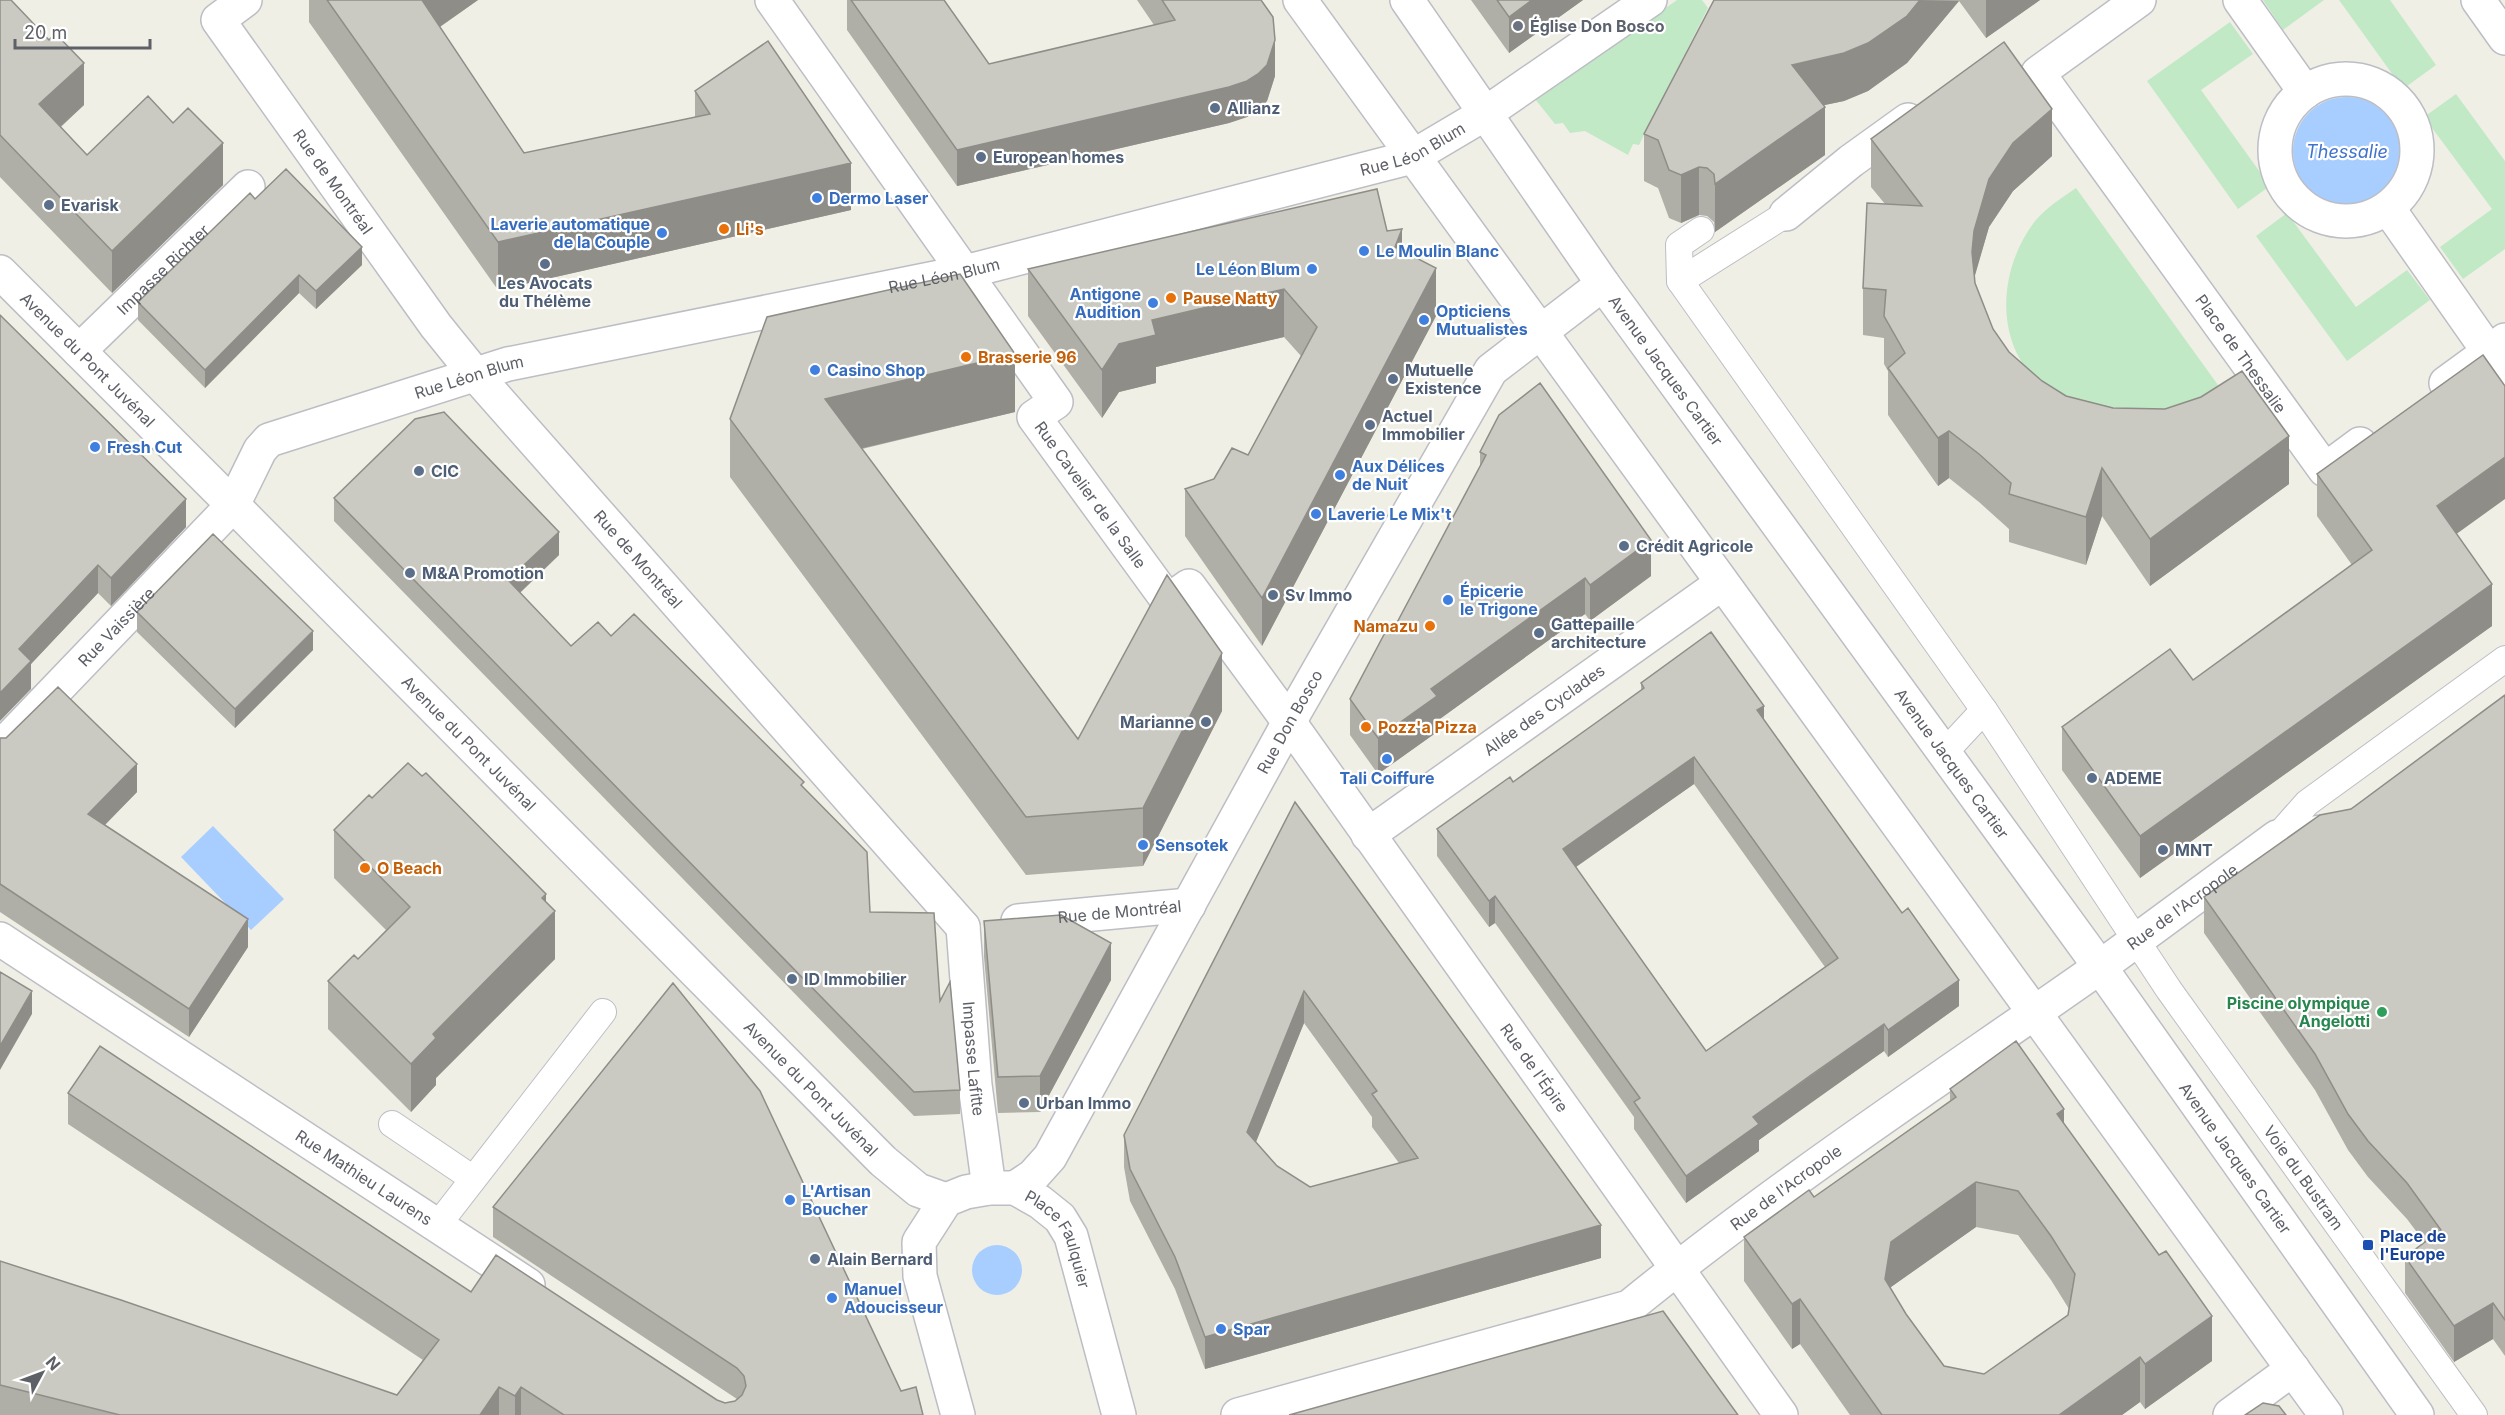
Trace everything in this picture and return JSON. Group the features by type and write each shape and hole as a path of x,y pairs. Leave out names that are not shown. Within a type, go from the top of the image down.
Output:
{"street":[{"name":"Rue de Montréal","path":"245,0 218,20 436,326 474,373 963,927 1189,905"},
{"name":"Rue Cavelier de la Salle","path":"772,0 1056,402 1034,417 1168,601 1190,586 1289,722"},
{"path":"1300,0 1721,584 2326,1415"},
{"name":"Avenue Jacques Cartier","path":"1407,0 1483,114 1603,284 2100,967 2417,1415"},
{"name":"Rue Léon Blum","path":"233,505 260,450 269,440 474,373 965,272 1412,157 1483,114 1650,0"},
{"name":"Place de Thessalie","path":"2139,0 2026,70 2325,470 2383,428"},
{"path":"2240,0 2305,92"},
{"path":"2478,0 2505,38"},
{"path":"2352,79 2386,92 2403,109 2415,131 2417,156 2411,180 2388,208 2364,220 2338,221 2307,210 2284,186 2275,162 2276,135 2286,111 2305,92 2328,81 2352,79"},
{"path":"1786,214 1851,162 1936,100"},
{"name":"Impasse Richter","path":"79,351 248,187"},
{"path":"2388,208 2500,356 2422,400"},
{"name":"Avenue du Pont Juvénal","path":"0,272 883,1161 918,1190 946,1200"},
{"name":"Rue Don Bosco","path":"1002,1188 1033,1176 1050,1157 1289,722 1491,370 1603,284"},
{"name":"Rue Vaissière","path":"0,748 233,505"},
{"name":"Allée des Cyclades","path":"1368,835 1721,584"},
{"name":"Rue de l'Épire","path":"1289,722 1780,1415"},
{"name":"Rue de l'Acropole","path":"1238,1415 1629,1307 1677,1268 2100,967 2277,837 2340,830 2358,817"},
{"name":"Impasse Lafitte","path":"963,927 975,1085 1002,1188"},
{"name":"Rue Mathieu Laurens","path":"0,939 557,1304"},
{"path":"958,1415 920,1276 919,1242 946,1200 966,1192 1002,1188"},
{"name":"Place Faulquier","path":"1002,1188 1040,1202 1060,1218 1071,1236 1119,1415"},
{"path":"2230,1415 2293,1369"}],"lane":[{"path":"1701,230 1678,245 1680,281 1786,214"},
{"name":"Voie du Bustram","path":"1680,281 1984,710 2136,940 2474,1415"},
{"name":"Rue de l'Acropole","path":"2277,837 2307,803 2505,659"},
{"path":"1945,752 1984,710"},
{"path":"437,1226 603,1012"},
{"path":"392,1124 472,1178"}],"green space":[{"path":"1677,0 1702,0 1708,8 1639,145 1633,144 1628,155 1585,131 1570,133 1563,123 1555,124 1535,99"},
{"path":"2263,0 2324,0 2283,30"},
{"path":"2339,0 2390,0 2436,65 2403,89"},
{"path":"2230,22 2253,54 2201,90 2270,186 2238,209 2147,81"},
{"path":"2456,94 2505,161 2505,249 2463,279 2440,247 2492,209 2424,117"},
{"path":"2076,188 2218,385 2202,398 2117,424 2039,382 2020,359 2007,320 2006,299 2015,257 2036,220"},
{"path":"2287,213 2356,307 2407,270 2430,300 2347,361 2256,236"}],"water":[{"name":"Thessalie","path":"2347,97 2368,101 2386,112 2397,130 2401,151 2397,172 2386,190 2368,201 2347,205 2326,201 2308,190 2297,172 2293,151 2297,130 2308,112 2326,101"},
{"path":"213,826 284,899 251,930 181,857"},
{"path":"997,1245 1015,1252 1022,1270 1015,1288 997,1295 979,1288 972,1270 979,1252"}],"building":[{"path":"0,0 11,0 49,40 55,33 84,63 39,104 87,155 148,96 173,123 188,108 223,143 112,251 0,135"},
{"path":"327,0 422,0 524,153 710,114 695,91 768,41 851,163 498,242"},
{"path":"851,0 944,0 989,64 1175,20 1162,0 1261,0 1273,17 1275,40 1267,65 1247,81 957,150"},
{"path":"1497,0 1532,0 1509,17"},
{"path":"1714,0 1920,0 1907,16 1868,43 1844,53 1792,65 1825,107 1715,184 1714,174 1707,168 1699,167 1681,175 1669,170 1658,140 1644,134"},
{"path":"2004,42 2052,109 2013,143 1989,179 1974,231 1972,252 1975,283 1993,329 2009,352 2042,381 2066,396 2113,408 2165,409 2201,397 2242,371 2289,436 2150,539 2102,468 2086,517 2009,494 2011,483 1979,454 1949,431 1938,438 1888,368 1905,353 1884,316 1886,290 1863,288 1867,203 1922,206 1871,139"},
{"path":"286,169 362,247 316,291 299,275 205,370 138,302 250,193 255,199"},
{"path":"1377,189 1387,231 1402,229 1395,247 1436,268 1262,598 1185,489 1214,479 1232,448 1248,455 1317,327 1284,289 1152,320 1156,335 1119,344 1102,370 1028,269"},
{"path":"960,274 1015,354 825,399 1078,739 1167,575 1222,653 1143,808 1026,817 730,419 767,317"},
{"path":"0,315 186,499 111,578 98,565 19,649 31,661 0,693"},
{"path":"2483,355 2505,386 2505,457 2437,506 2492,584 2140,836 2062,727 2170,649 2193,680 2372,550 2317,474"},
{"path":"1540,383 1651,540 1590,585 1585,578 1431,689 1437,696 1378,738 1350,699 1388,627 1393,630 1486,455 1480,452 1499,415"},
{"path":"444,412 559,532 508,580 571,646 598,622 611,636 634,614 804,782 801,785 867,852 870,912 934,913 940,1001 950,982 960,1090 914,1092 334,498 415,419"},
{"path":"213,534 313,631 235,709 137,612"},
{"path":"1711,632 1764,706 1757,710 1902,913 1908,908 1959,980 1888,1030 1884,1024 1811,1075 1753,1117 1759,1124 1686,1176 1634,1102 1640,1098 1495,896 1489,901 1437,829 1510,777 1513,782 1597,722 1644,688 1641,683","holes":["1694,757 1838,958 1706,1051 1563,849"]},
{"path":"58,687 137,764 88,814 248,919 189,1009 0,884 0,738 6,738"},
{"name":"Piscine olympique Angelotti","path":"2505,695 2505,1320 2493,1303 2454,1326 2405,1257 2441,1230 2407,1183 2368,1141 2348,1114 2315,1054 2204,897 2320,815 2351,809"},
{"path":"408,763 422,776 426,773 546,894 542,898 555,911 433,1034 436,1038 411,1064 328,981 354,955 358,959 410,907 334,830 369,795 372,798"},
{"path":"1295,802 1601,1225 1205,1337 1175,1257 1130,1169 1124,1135","holes":["1304,991 1377,1091 1372,1094 1418,1158 1310,1187 1277,1166 1247,1132"]},
{"path":"1061,915 1111,943 1040,1076 998,1077 984,921"},
{"path":"0,972 32,991 0,1046"},
{"path":"673,983 760,1091 901,1391 916,1387 923,1415 564,1415 521,1387 515,1396 499,1387 480,1415 120,1415 0,1385 0,1261 397,1395 439,1340 68,1093 100,1046 471,1292 496,1255 717,1400 725,1403 735,1401 742,1395 746,1386 744,1376 737,1368 493,1207"},
{"path":"2016,1041 2064,1109 2057,1114 2159,1255 2166,1251 2212,1316 2145,1364 2140,1357 2059,1415 1882,1415 1800,1299 1792,1304 1744,1237 1809,1190 1814,1197 1956,1097 1950,1089","holes":["1976,1182 2018,1191 2075,1274 2068,1315 1984,1374 1944,1366 1906,1314 1885,1279 1891,1242"]},
{"path":"1663,1311 1738,1415 1289,1415"},
{"path":"2263,1403 2279,1406 2286,1415 2245,1415"}],"place":[{"name":"Église Don Bosco","path":"1518,26"},
{"name":"Allianz","path":"1215,108"},
{"name":"European homes","path":"981,157"},
{"name":"Dermo Laser","path":"817,198"},
{"name":"Evarisk","path":"49,205"},
{"name":"Li's","path":"724,229"},
{"name":"Laverie automatique de la Couple","path":"662,233"},
{"name":"Le Moulin Blanc","path":"1364,251"},
{"name":"Les Avocats du Thélème","path":"545,264"},
{"name":"Le Léon Blum","path":"1312,269"},
{"name":"Pause Natty","path":"1171,298"},
{"name":"Antigone Audition","path":"1153,303"},
{"name":"Opticiens Mutualistes","path":"1424,320"},
{"name":"Brasserie 96","path":"966,357"},
{"name":"Casino Shop","path":"815,370"},
{"name":"Mutuelle Existence","path":"1393,379"},
{"name":"Actuel Immobilier","path":"1370,425"},
{"name":"Fresh Cut","path":"95,447"},
{"name":"CIC","path":"419,471"},
{"name":"Aux Délices de Nuit","path":"1340,475"},
{"name":"Laverie Le Mix't","path":"1316,514"},
{"name":"Crédit Agricole","path":"1624,546"},
{"name":"M&A Promotion","path":"410,573"},
{"name":"Sv Immo","path":"1273,595"},
{"name":"Épicerie le Trigone","path":"1448,600"},
{"name":"Namazu","path":"1430,626"},
{"name":"Gattepaille architecture","path":"1539,633"},
{"name":"Marianne","path":"1206,722"},
{"name":"Pozz'a Pizza","path":"1366,727"},
{"name":"Tali Coiffure","path":"1387,759"},
{"name":"ADEME","path":"2092,778"},
{"name":"Sensotek","path":"1143,845"},
{"name":"MNT","path":"2163,850"},
{"name":"O Beach","path":"365,868"},
{"name":"ID Immobilier","path":"792,979"},
{"name":"Piscine olympique Angelotti","path":"2382,1012"},
{"name":"Urban Immo","path":"1024,1103"},
{"name":"L'Artisan Boucher","path":"790,1200"},
{"name":"Place de l'Europe","path":"2368,1245"},
{"name":"Alain Bernard","path":"815,1259"},
{"name":"Manuel Adoucisseur","path":"832,1298"},
{"name":"Spar","path":"1221,1329"}]}
